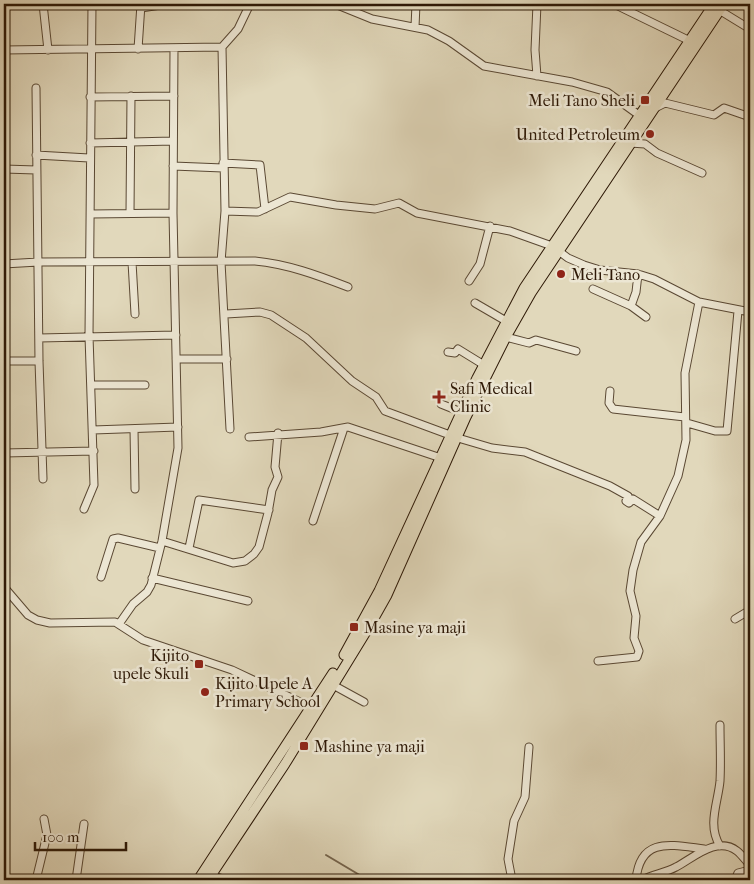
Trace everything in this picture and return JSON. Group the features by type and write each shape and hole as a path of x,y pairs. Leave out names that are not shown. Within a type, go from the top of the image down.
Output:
{"main road":[{"path":"198,880 333,685 387,595 455,436 461,412 506,321 560,252 630,143 690,41 719,6"},
{"path":"210,877 315,709 376,599 441,458 466,417 520,305 552,246 643,118 653,110 719,6"}],"street":[{"path":"44,4 48,50"},
{"path":"84,509 94,485 89,336 91,214 89,158 93,50 92,4"},
{"path":"138,49 141,6 167,4"},
{"path":"230,429 226,314 221,262 225,211 222,47 238,29 250,4"},
{"path":"335,4 372,19 428,30 449,41 484,66 607,92 643,118"},
{"path":"415,27 416,4"},
{"path":"537,4 535,50 537,76"},
{"path":"614,4 690,41"},
{"path":"719,6 750,28"},
{"path":"4,50 222,47"},
{"path":"119,624 133,604 147,592 152,578 161,545 178,448 173,213 174,48"},
{"path":"36,88 38,338 43,479"},
{"path":"130,213 131,96"},
{"path":"90,97 174,96"},
{"path":"653,110 665,103 714,115 724,108 750,117"},
{"path":"90,143 131,144 173,141"},
{"path":"630,143 645,144 657,152 702,173"},
{"path":"36,155 89,158"},
{"path":"173,166 260,166 262,170 264,209"},
{"path":"4,169 36,170"},
{"path":"225,211 258,212 290,197 375,209 399,203 417,213 510,230 552,246 584,265 600,270 638,274 654,279 698,302 750,312"},
{"path":"91,214 173,213"},
{"path":"469,281 480,264 490,226"},
{"path":"4,264 38,262 282,264 295,271 313,273 348,287"},
{"path":"132,262 135,314"},
{"path":"631,306 636,292 638,274"},
{"path":"593,289 631,306 646,317"},
{"path":"598,661 637,657 639,652 634,638 636,616 630,591 633,570 642,542 660,516 678,476 686,420 686,374 698,302"},
{"path":"475,303 506,321"},
{"path":"610,391 609,403 613,409 686,420 715,431 727,431 738,311"},
{"path":"226,314 260,312 270,315 306,338 352,381 376,397 385,411 492,448 525,452 610,486 628,496 626,501 629,503 633,499 660,516"},
{"path":"38,338 176,335"},
{"path":"506,337 529,343 536,340 576,351"},
{"path":"448,352 455,353 458,349 484,365"},
{"path":"176,359 227,359"},
{"path":"4,361 39,360"},
{"path":"91,385 146,385"},
{"path":"441,404 461,412"},
{"path":"93,430 178,427"},
{"path":"312,521 344,428"},
{"path":"249,437 278,433 321,432 344,428 372,434 441,458"},
{"path":"134,429 135,489"},
{"path":"101,577 113,539 118,538 189,548 232,563 245,561 259,547 269,510 272,490 278,477 275,467 278,433"},
{"path":"4,453 94,451"},
{"path":"189,548 200,499 269,510"},
{"path":"152,578 248,601"},
{"path":"4,587 28,615 37,620 50,623 107,621 119,624 143,640 232,670 315,709"},
{"path":"736,619 750,610"},
{"path":"333,685 364,702"},
{"path":"720,725 719,793 713,820 716,840 720,846"},
{"path":"512,880 508,860 514,821 525,797 529,746"},
{"path":"36,880 47,835 44,819"},
{"path":"76,880 84,824"},
{"path":"636,880 641,860 651,849 667,845 704,849 720,846 730,847 737,851 750,865"},
{"path":"642,880 654,874 673,869 704,849"},
{"path":"735,880 738,873 750,870"},
{"path":"210,877 226,880"}],"waterway":[{"path":"326,855 368,880"}],"place":[{"name":"Meli Tano Sheli","path":"645,100"},
{"name":"United Petroleum","path":"650,134"},
{"name":"Meli Tano","path":"561,274"},
{"name":"Safi Medical Clinic","path":"439,397"},
{"name":"Masine ya maji","path":"354,627"},
{"name":"Kijito upele Skuli","path":"199,664"},
{"name":"Kijito Upele A Primary School","path":"205,692"},
{"name":"Mashine ya maji","path":"304,746"}]}
